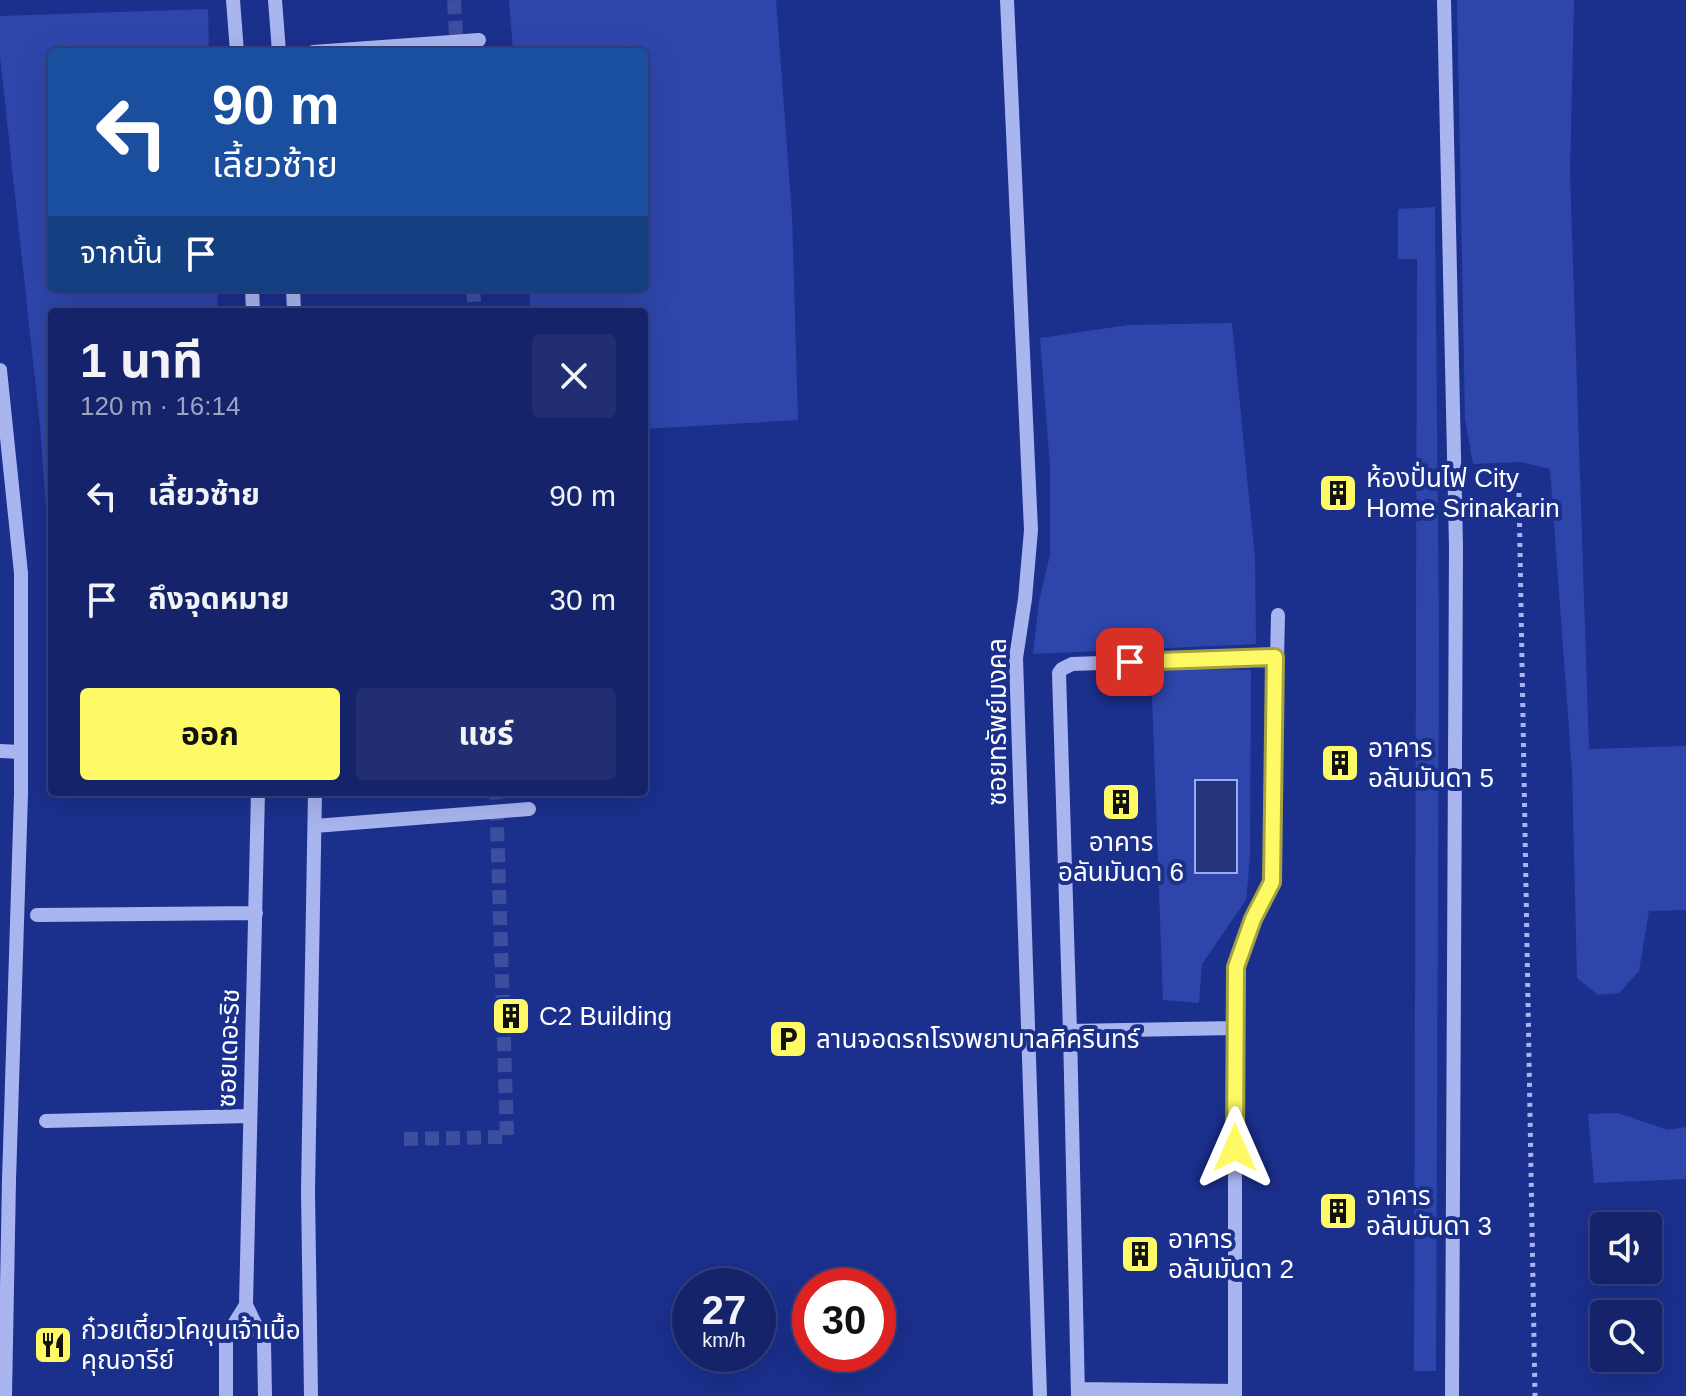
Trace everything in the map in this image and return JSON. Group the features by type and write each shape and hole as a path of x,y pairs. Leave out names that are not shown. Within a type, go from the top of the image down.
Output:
{"street":[{"path":"233,0 237,48"},
{"path":"275,0 279,48"},
{"name":"ซอยทรัพย์มงคล","path":"1007,0 1031,530 1016,658 1040,1396"},
{"path":"1444,0 1456,546 1452,1396"},
{"path":"368,48 479,40"},
{"path":"0,370 6,473 21,573 21,752 7,1000 5,1396"},
{"path":"1275,657 1072,664 1059,673 1078,1392 1235,1393 1236,967 1253,919 1272,882 1278,615"},
{"path":"0,751 21,752"},
{"name":"ซอยเดอะริช","path":"258,796 246,1305 264,1342 265,1396"},
{"path":"311,1396 308,1191 315,796"},
{"path":"315,826 529,809"},
{"path":"37,915 256,913"},
{"path":"1070,1031 1236,1028"},
{"path":"46,1121 249,1116"},
{"name":"ซอยเดอะริช","path":"226,1396 226,1337 246,1305"}],"path":[{"path":"1519,493 1535,1396"}],"shaded area":[{"path":"509,0 776,0 792,215 798,420 648,429 648,308 531,308 529,292 648,292 648,48 513,48"},
{"path":"1457,0 1574,0 1570,173 1589,749 1686,746 1686,910 1649,911 1639,971 1619,993 1598,995 1577,978 1572,771 1550,469 1521,462 1473,464 1465,419"},
{"path":"208,9 209,48 48,48 48,292 217,292 218,308 48,308 48,534 40,426 0,56 0,16"},
{"path":"1435,207 1439,637 1436,1371 1414,1371 1417,259 1398,259 1398,209"},
{"path":"1232,323 1255,559 1256,644 1033,654 1039,601 1050,555 1050,467 1040,338 1128,325"},
{"path":"1151,668 1251,670 1250,857 1246,900 1202,964 1199,1003 1163,1000"},
{"path":"1618,1113 1668,1130 1686,1127 1686,1179 1594,1183 1588,1114"}],"water":[{"path":"1195,780 1237,780 1237,873 1195,873"}],"tunnel":[{"path":"454,0 457,48"},
{"path":"473,292 475,308"},
{"path":"404,1139 507,1137 496,796"}],"place":[{"name":"ห้องปั่นไฟ City Home Srinakarin","path":"1338,493"},
{"name":"อาคาร อลันมันดา 5","path":"1340,763"},
{"name":"อาคาร อลันมันดา 6","path":"1121,802"},
{"name":"C2 Building","path":"511,1016"},
{"name":"ลานจอดรถโรงพยาบาลศิครินทร์","path":"788,1039"},
{"name":"อาคาร อลันมันดา 3","path":"1338,1211"},
{"name":"อาคาร อลันมันดา 2","path":"1140,1254"},
{"name":"ก๋วยเตี๋ยวโคขุนเจ้าเนื้อ คุณอารีย์","path":"53,1345"}],"route":[{"path":"1130,662 1275,657 1273,870 1270,889 1253,919 1236,967 1235,1148"}]}
